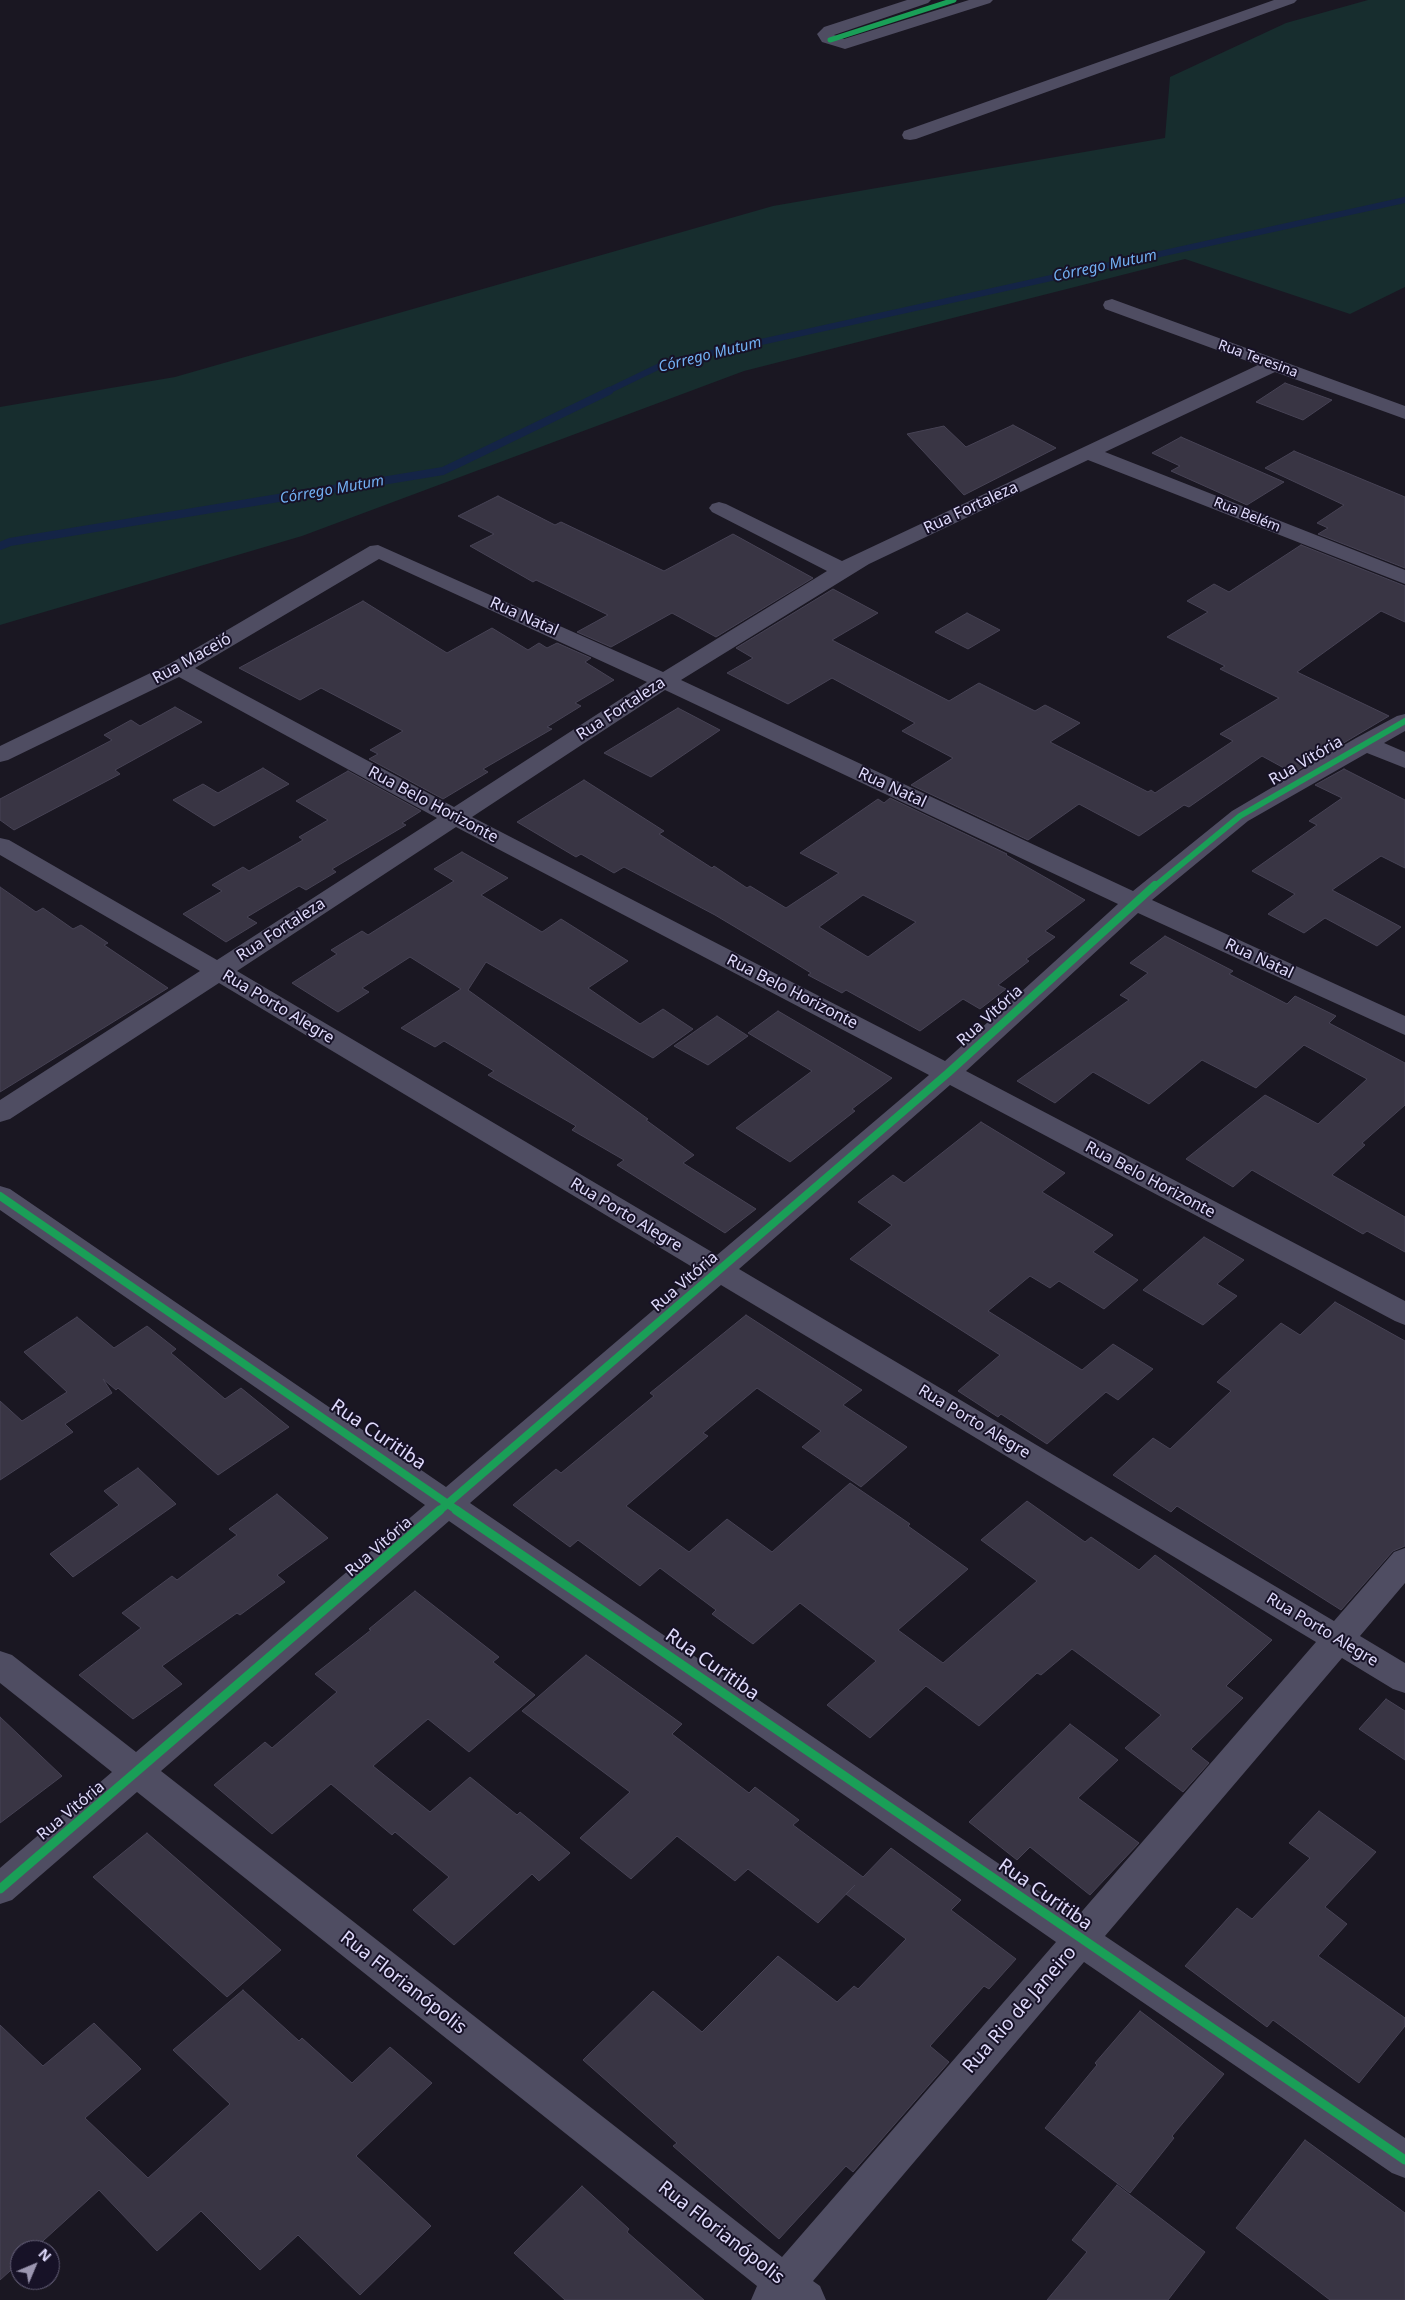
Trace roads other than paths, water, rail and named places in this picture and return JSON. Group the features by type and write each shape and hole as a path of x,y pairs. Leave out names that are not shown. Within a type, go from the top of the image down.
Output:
{"street":[{"path":"922,0 830,30 824,34 828,39 844,44 985,0"},
{"path":"1235,0 1260,10"},
{"path":"910,135 1289,0"},
{"name":"Rua Teresina","path":"1112,305 1405,413"},
{"name":"Rua Fortaleza","path":"0,1113 664,681 861,559 1274,365"},
{"name":"Rua Belém","path":"1089,453 1405,578"},
{"path":"719,508 843,570"},
{"name":"Rua Maceió","path":"0,755 179,668 378,551"},
{"name":"Rua Natal","path":"378,551 664,681 1135,902 1405,1026"},
{"name":"Rua Belo Horizonte","path":"179,668 454,817 948,1073 1405,1314"},
{"name":"Rua Vitória","path":"0,1889 450,1504 948,1073 1135,902 1240,816 1405,721"},
{"path":"1364,743 1405,761"},
{"name":"Rua Porto Alegre","path":"0,845 218,971 1405,1679"},
{"name":"Rua Curitiba","path":"0,1196 1080,1939 1405,2160"},
{"name":"Rua Rio de Janeiro","path":"788,2294 1080,1939 1405,1561"},
{"name":"Rua Florianópolis","path":"0,1664 788,2294"}],"waterway":[{"name":"Córrego Mutum","path":"606,392 666,363 1405,200"},
{"name":"Córrego Mutum","path":"0,546 10,542 443,471 609,391"}]}
